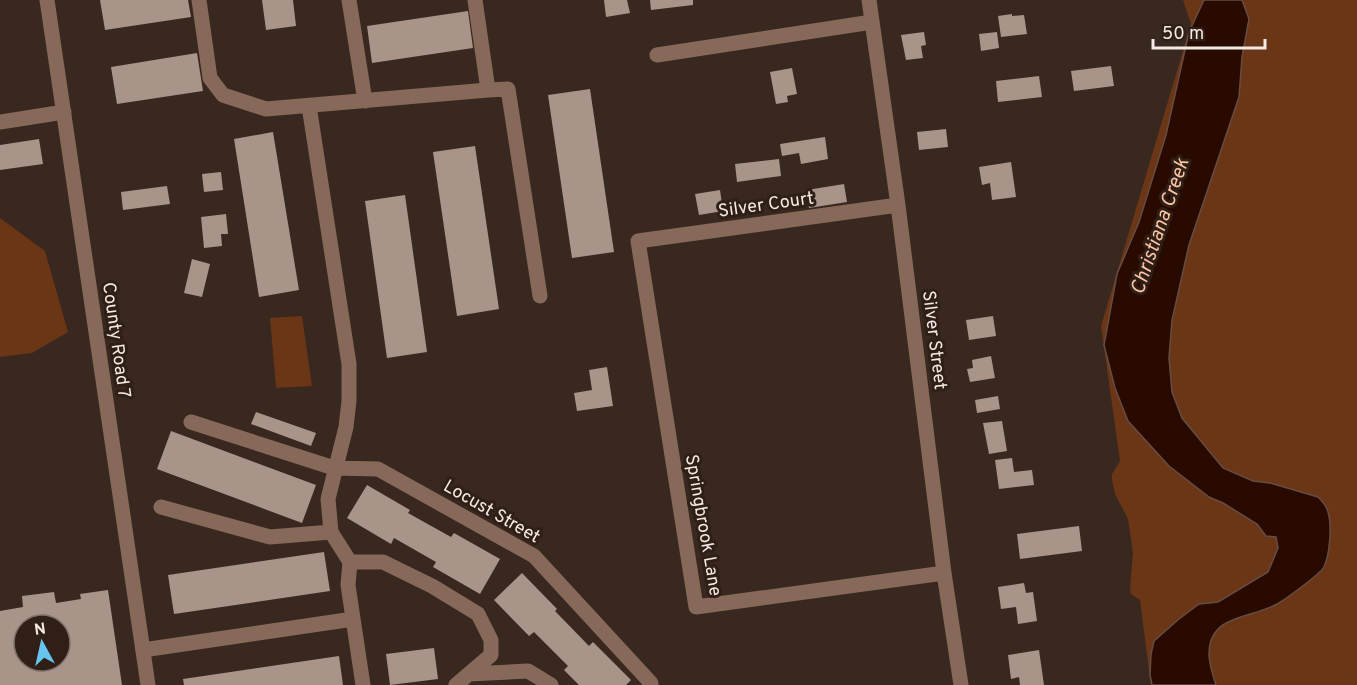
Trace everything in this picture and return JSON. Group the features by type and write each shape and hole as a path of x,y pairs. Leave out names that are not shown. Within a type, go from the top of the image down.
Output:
{"street":[{"name":"County Road 7","path":"47,0 148,685"},
{"path":"199,0 210,78 223,95 266,109 508,89 540,296"},
{"path":"349,0 366,101"},
{"path":"475,0 488,90"},
{"name":"Silver Street","path":"869,0 898,205 944,573 961,685"},
{"path":"657,55 872,22"},
{"path":"309,106 349,364 346,427 328,499 331,532 350,562 348,585 363,685"},
{"path":"0,122 64,112"},
{"name":"Silver Court","path":"638,241 898,205"},
{"name":"Springbrook Lane","path":"638,241 696,607 944,573"},
{"name":"Locust Street","path":"191,422 334,468 378,469 534,556 651,683 649,685"},
{"path":"161,507 270,537 331,532"},
{"path":"350,562 383,562 432,586 478,614 491,639 491,655 456,685"},
{"path":"143,650 353,619"},
{"path":"469,674 528,671 550,685"}],"shaded area":[{"path":"1183,0 1357,0 1357,685 1151,685 1140,600 1131,594 1130,587 1133,553 1128,519 1115,494 1112,480 1112,474 1120,461 1101,326 1191,24"},
{"path":"0,218 45,251 68,332 32,353 0,357"},
{"path":"302,316 312,386 276,388 270,318"}],"water":[{"name":"Christiana Creek","path":"1204,0 1242,0 1249,19 1242,57 1239,97 1189,245 1172,320 1169,358 1172,392 1182,418 1223,468 1253,481 1270,483 1318,497 1328,512 1330,540 1324,567 1310,580 1277,604 1230,621 1213,635 1209,656 1216,685 1152,685 1150,675 1154,641 1199,604 1218,602 1268,572 1278,548 1276,537 1266,536 1257,524 1209,497 1169,466 1128,421 1115,388 1104,345 1117,274 1139,222 1166,135 1189,32"}],"building":[{"path":"100,0 188,0 191,17 105,30"},
{"path":"262,0 293,0 296,26 266,30"},
{"path":"604,0 627,0 630,13 606,17"},
{"path":"650,0 693,0 693,5 651,10"},
{"path":"468,11 473,48 372,63 367,26"},
{"path":"1012,14 1012,16 1024,15 1027,34 1001,37 998,16"},
{"path":"924,32 926,45 921,46 923,58 906,60 901,35"},
{"path":"997,32 999,48 981,51 979,34"},
{"path":"197,53 203,91 117,104 111,67"},
{"path":"1111,66 1114,86 1074,91 1071,71"},
{"path":"792,68 797,94 787,96 788,102 776,104 770,72"},
{"path":"1039,76 1042,97 998,102 996,81"},
{"path":"590,89 614,252 572,258 548,95"},
{"path":"946,129 948,147 919,150 917,132"},
{"path":"273,132 299,290 259,297 234,139"},
{"path":"825,137 828,159 801,164 799,153 782,156 780,144"},
{"path":"39,139 43,164 0,170 0,145"},
{"path":"475,146 499,309 457,316 433,152"},
{"path":"779,159 781,176 737,182 735,164"},
{"path":"1011,162 1016,197 992,200 990,183 982,185 979,167"},
{"path":"221,172 223,190 204,192 202,174"},
{"path":"844,184 847,202 809,208 807,190"},
{"path":"167,186 170,204 123,210 121,192"},
{"path":"720,190 723,211 699,215 695,194"},
{"path":"405,195 427,352 387,358 365,201"},
{"path":"226,214 228,234 221,234 222,246 204,248 201,217"},
{"path":"192,259 210,264 202,297 184,293"},
{"path":"993,316 996,336 969,340 966,320"},
{"path":"991,356 995,378 970,382 967,369 973,368 972,360"},
{"path":"607,367 613,406 577,411 574,393 592,390 589,370"},
{"path":"998,396 1000,409 977,413 975,400"},
{"path":"256,412 316,433 311,446 251,424"},
{"path":"1002,421 1007,451 989,454 983,423"},
{"path":"171,431 316,485 302,523 157,469"},
{"path":"1012,458 1014,472 1032,470 1034,485 999,489 995,460"},
{"path":"367,485 410,510 408,513 451,537 454,533 500,559 480,594 433,567 436,562 394,538 391,544 347,518"},
{"path":"1079,526 1082,551 1020,559 1017,534"},
{"path":"324,552 330,591 174,614 168,575"},
{"path":"522,573 589,646 593,642 631,680 626,685 579,685 564,670 568,666 534,632 529,636 494,600"},
{"path":"1024,583 1026,593 1033,592 1037,621 1018,624 1016,607 1001,609 998,587"},
{"path":"108,590 122,685 0,685 0,611 23,607 22,596 54,592 56,603 81,599 80,594"},
{"path":"434,648 438,679 390,685 386,654"},
{"path":"1039,650 1044,685 1020,685 1019,677 1011,679 1008,655"},
{"path":"339,656 343,685 184,685 183,679"}]}
